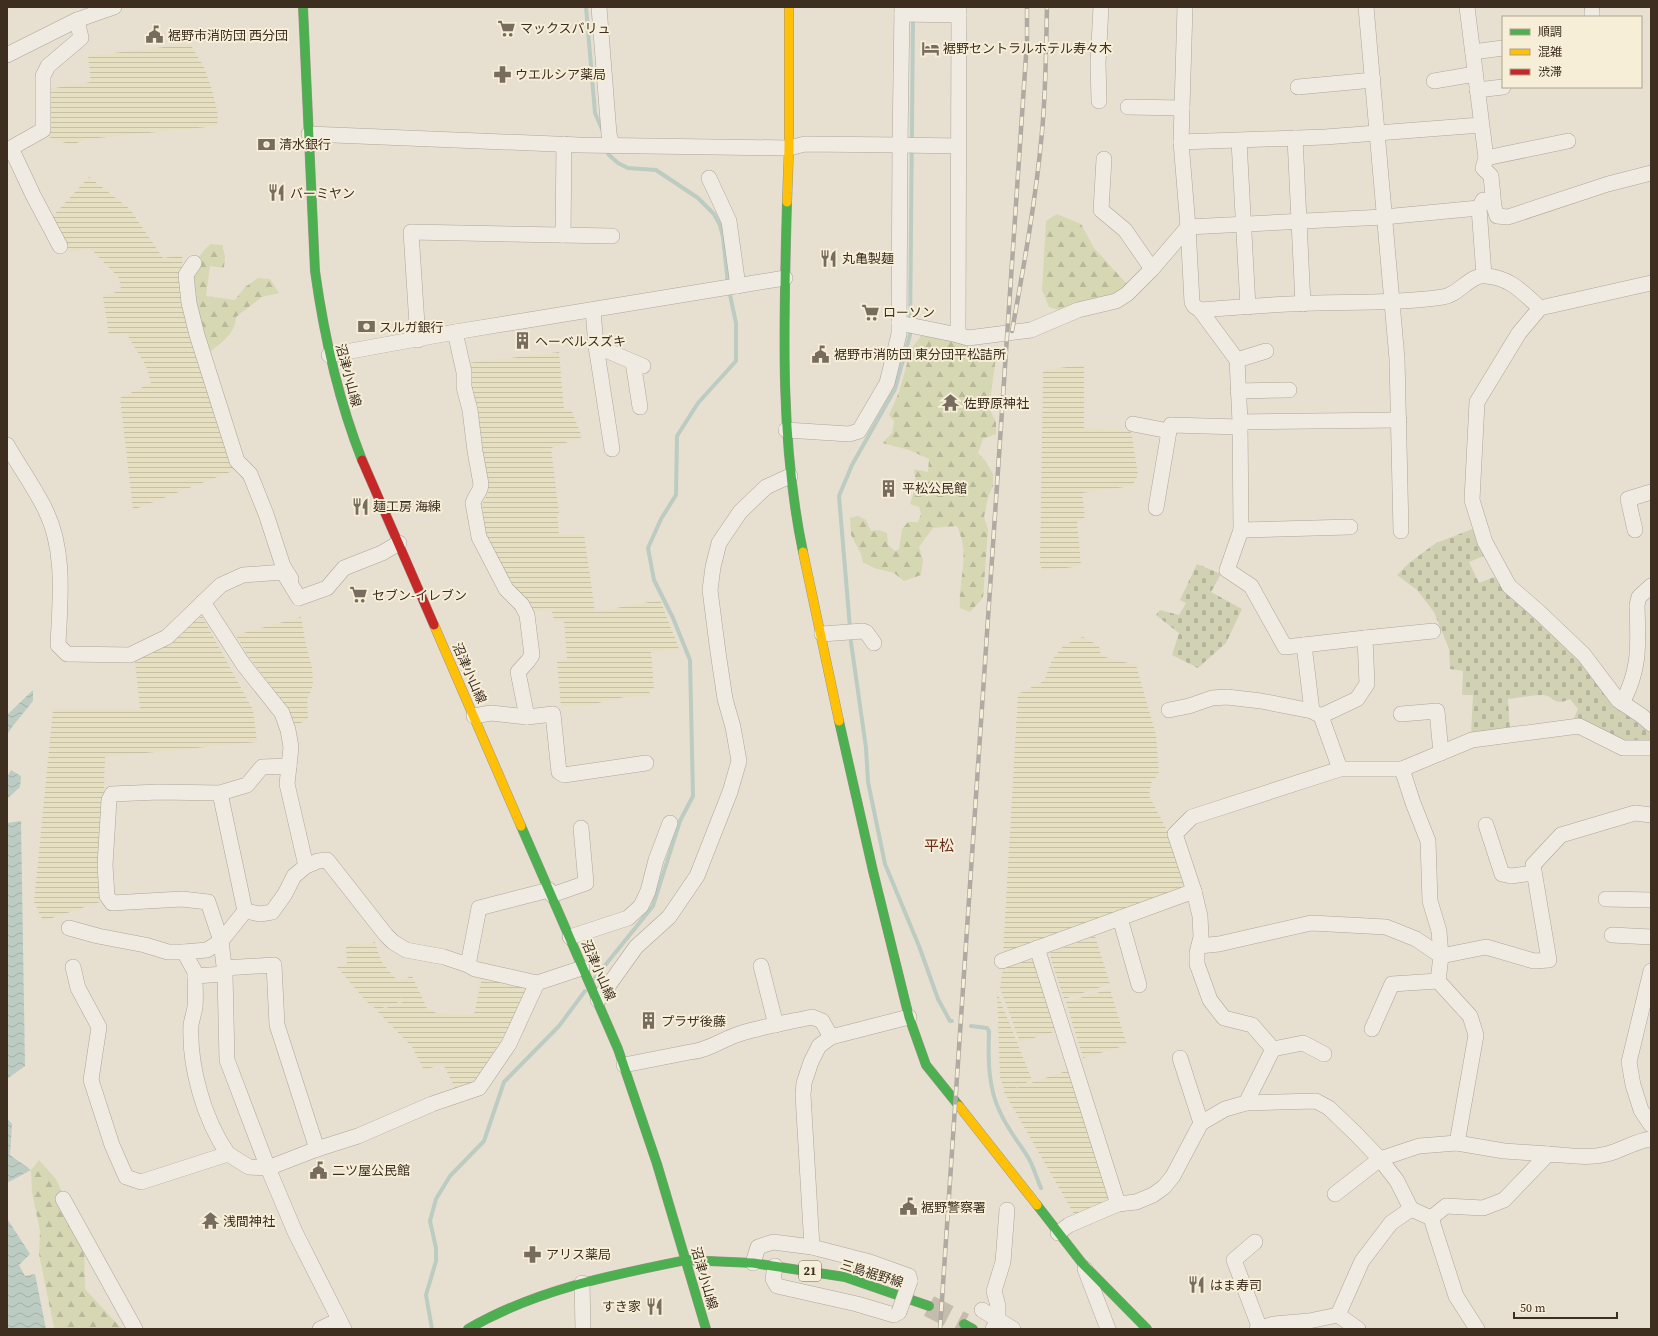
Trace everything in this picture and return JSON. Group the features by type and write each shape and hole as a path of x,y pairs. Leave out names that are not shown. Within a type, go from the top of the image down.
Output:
{"main road":[{"name":"沼津小山線","path":"303,7 315,271 329,355 351,432 583,969 597,998 624,1065 686,1260 706,1329"},
{"path":"789,7 789,148 785,278 786,430 790,476 797,523 873,871 909,1017 926,1065 1009,1168 1082,1263 1146,1329"},
{"name":"三島裾野線","path":"468,1329 505,1309 582,1282 686,1260 775,1266 846,1277 929,1306"},
{"path":"964,1324 973,1329"}],"street":[{"path":"7,55 77,20 114,7"},
{"path":"599,7 609,134 606,145"},
{"path":"1099,101 1098,63 1101,7"},
{"path":"1185,7 1181,142 1192,302 1194,306 1200,310 1237,360 1240,424 1240,530 1227,570 1252,586 1285,647 1433,631"},
{"path":"1366,7 1379,134 1384,218 1394,301 1398,359 1401,531"},
{"path":"1467,7 1485,163 1484,201 1479,208 1484,276"},
{"path":"786,430 849,434 859,431 887,383 899,334 907,325 907,12 959,11 958,335"},
{"path":"60,246 9,148 43,130 43,76 48,66 82,38 77,20"},
{"path":"1473,52 1502,48"},
{"path":"1434,81 1475,74"},
{"path":"1298,88 1373,80"},
{"path":"1477,90 1502,87"},
{"path":"1128,108 1182,108"},
{"path":"1181,142 1239,141 1379,134 1481,125"},
{"path":"309,134 606,145 789,148 805,144 958,146"},
{"path":"1296,138 1303,304"},
{"path":"1239,141 1248,307"},
{"path":"1485,163 1568,141"},
{"path":"563,235 564,144"},
{"path":"1104,159 1101,210 1125,230 1152,268"},
{"path":"1485,163 1491,176 1494,207 1497,216 1508,216 1608,184 1651,174"},
{"path":"709,178 729,221 738,286"},
{"path":"907,325 968,338 1031,330 1078,310 1116,302 1127,294 1152,268 1188,227 1384,218 1479,208"},
{"path":"418,340 411,232 612,236"},
{"path":"194,263 186,275 189,303 217,398 238,461 250,474 266,514 283,566 302,597"},
{"path":"1200,310 1303,304 1394,301 1445,297 1457,292 1469,281 1484,276 1495,277 1513,283 1540,308"},
{"path":"329,355 418,340 455,332 785,278"},
{"path":"1651,283 1540,308 1519,333 1477,402 1472,500 1485,542 1509,586 1584,655 1618,700 1651,724"},
{"path":"593,310 596,346 612,449"},
{"path":"455,332 464,372 464,387 470,410 481,484 481,490 474,498 473,503 479,537 506,589 522,606 527,615 532,655 518,672 527,717"},
{"path":"596,346 638,364 640,406"},
{"path":"1237,360 1266,351"},
{"path":"1238,391 1289,390"},
{"path":"1156,508 1171,425 1399,420"},
{"path":"1133,424 1169,431"},
{"path":"7,445 45,509 57,543 61,584 58,645 68,654 130,655 167,637 221,585 243,575 283,572 300,598 327,588 344,568 382,553 398,543"},
{"path":"597,998 636,947 669,917 697,876 730,792 739,761 733,727 725,699 718,652 710,590 713,567 719,543 740,512 766,486 790,476"},
{"path":"1635,530 1628,499 1651,492"},
{"path":"1240,530 1350,527"},
{"path":"1622,702 1630,688 1638,656 1637,606 1639,597 1651,586"},
{"path":"204,602 243,664 282,713 288,730 291,746 287,784 306,866"},
{"path":"822,634 863,631 866,632 874,643"},
{"path":"1169,710 1189,706 1212,698 1227,697 1261,701 1316,714 1357,699 1366,684 1365,638"},
{"path":"1304,645 1316,714 1340,769"},
{"path":"1401,714 1437,711 1441,753"},
{"path":"474,716 491,713 527,717 553,714 559,772 564,775 646,763"},
{"path":"1273,1049 1252,1026 1224,1018 1210,1000 1197,964 1197,953 1202,937 1200,916 1194,891 1175,834 1192,817 1340,769 1402,769 1472,740 1579,726 1623,748 1651,748"},
{"path":"289,766 262,767 247,784 220,793 158,792 112,794 109,800 105,865 107,896 112,903 182,899 208,902 221,941 224,971 228,1060 268,1168 295,1232 342,1325 320,1329"},
{"path":"1402,769 1413,803 1428,841 1430,901 1439,931 1441,956 1438,981 1470,1016 1476,1035 1457,1143"},
{"path":"220,793 245,911"},
{"path":"1199,946 1219,944 1311,923 1386,927 1416,939 1441,956 1486,947 1534,961 1549,960 1533,865 1561,835 1635,813 1651,815"},
{"path":"570,937 628,918 642,906 656,860 670,822"},
{"path":"1486,825 1502,874 1511,876 1534,873"},
{"path":"468,965 479,908 586,883 581,828"},
{"path":"245,911 260,914 272,912 285,894 294,876 306,866 318,861 327,860 393,942 406,950 444,957 468,965 475,969 537,983 583,969"},
{"path":"1002,961 1194,891"},
{"path":"1606,898 1651,900"},
{"path":"69,928 98,936 145,945 168,952 207,950 221,941 245,911"},
{"path":"1120,918 1139,985"},
{"path":"1612,935 1651,937"},
{"path":"1037,948 1118,1204"},
{"path":"184,952 195,972 195,1006 191,1025 194,1070 200,1093 219,1142 228,1154 250,1167 268,1168 317,1149 358,1136 432,1104 479,1088 509,1044 537,983"},
{"path":"195,976 274,965 277,1025 317,1149"},
{"path":"761,966 776,1025"},
{"path":"73,967 78,988 100,1027 91,1080 112,1145 126,1177 141,1182 228,1154"},
{"path":"1651,971 1628,1062 1639,1104 1651,1124"},
{"path":"1372,1030 1392,984 1438,981"},
{"path":"624,1065 690,1052 701,1052 721,1041 742,1033 812,1017 822,1021 831,1038"},
{"path":"812,1247 803,1095 804,1083 811,1062 819,1046 831,1038 909,1017"},
{"path":"1273,1049 1303,1042 1324,1054"},
{"path":"1246,1103 1273,1049"},
{"path":"1180,1058 1202,1123"},
{"path":"1058,1233 1069,1225 1118,1204 1136,1202 1153,1195 1164,1187 1173,1176 1202,1123 1225,1109 1246,1103 1316,1101 1329,1108 1380,1159 1397,1181 1411,1209 1431,1218 1456,1296 1477,1329"},
{"path":"1335,1194 1380,1159 1419,1146 1457,1143 1504,1151 1588,1157 1607,1154 1643,1140 1651,1139"},
{"path":"1431,1218 1446,1206 1483,1208 1504,1200 1548,1154"},
{"path":"63,1199 135,1329"},
{"path":"1338,1315 1362,1261 1391,1223 1411,1209"},
{"path":"995,1325 998,1306 994,1291 1003,1262 1007,1210"},
{"path":"752,1264 758,1247 773,1242 812,1247 870,1262 908,1276 910,1281 899,1312 894,1315 858,1304 776,1286 773,1279 775,1266"},
{"path":"1255,1242 1234,1260 1259,1329 1274,1324 1309,1321 1338,1315 1358,1329"},
{"path":"1082,1263 1108,1329"},
{"path":"582,1282 583,1329"},
{"path":"982,1310 995,1325 1012,1329"}],"shaded area":[{"path":"190,44 204,67 212,90 218,115 217,126 88,139 71,145 46,136 49,89 91,82 88,56"},
{"path":"89,177 130,209 163,258 182,255 183,275 236,463 235,470 133,510 120,398 151,383 146,366 126,333 109,335 103,297 121,290 119,278 91,249 70,252 51,218"},
{"path":"559,352 564,410 571,409 582,437 551,448 559,514 557,515 559,535 584,534 595,612 660,600 679,649 651,652 654,689 649,689 650,696 624,697 585,706 561,707 557,661 567,660 564,620 554,621 552,611 549,608 532,613 515,596 483,539 485,529 482,505 488,492 468,363"},
{"path":"1084,365 1084,428 1131,431 1138,475 1132,486 1082,493 1085,517 1077,522 1081,566 1043,571 1040,565 1043,370"},
{"path":"202,616 253,710 257,742 105,757 100,902 43,921 34,902 53,709 140,709 135,662"},
{"path":"301,617 312,668 313,683 307,699 308,718 301,723 295,724 284,703 248,656 236,635"},
{"path":"1083,637 1099,646 1101,656 1136,665 1156,735 1159,772 1158,776 1152,780 1149,796 1167,830 1180,865 1185,887 1003,953 1018,694 1044,681 1052,660 1064,645"},
{"path":"1095,936 1110,984 1064,999 1049,953"},
{"path":"375,942 381,961 397,982 412,976 427,1008 436,1013 474,1015 482,977 526,986 522,1007 473,1085 456,1090 443,1064 424,1070 412,1047 377,1011 403,1002 399,989 402,1001 377,1010 367,1002 337,967 347,963 346,946 361,943 363,946"},
{"path":"1030,957 1036,960 1057,1031 1020,1042 1000,988 1003,968"},
{"path":"1110,989 1127,1045 1083,1058 1066,1002"},
{"path":"997,992 1032,1080 1013,1089 1072,1069 1108,1198 1105,1205 1074,1214 1004,1092 1005,1091 1000,1077"}],"green space":[{"path":"1057,214 1081,224 1094,248 1127,284 1115,294 1059,310 1049,307 1042,290 1046,221"},
{"path":"211,244 222,245 225,256 224,268 210,266 206,296 235,300 245,287 258,278 270,279 279,293 262,297 236,317 230,334 206,354 188,278 200,255"},
{"path":"921,336 944,337 964,341 973,351 985,351 996,357 990,401 991,412 996,422 996,434 983,439 978,453 985,460 993,474 993,486 988,497 984,517 988,529 983,598 970,612 960,608 960,591 964,558 961,537 957,526 933,528 919,547 923,560 921,575 904,581 894,573 874,568 863,562 861,554 851,535 850,518 858,516 866,520 871,531 879,530 887,533 888,545 895,551 899,549 902,529 908,522 918,522 921,514 919,507 910,504 916,485 914,469 928,472 929,459 909,450 882,443 892,433 894,421 889,415 899,392 911,349"},
{"path":"1475,528 1486,555 1469,562 1479,583 1494,577 1512,597 1582,659 1623,712 1651,733 1651,743 1620,742 1574,718 1578,709 1570,699 1557,702 1543,695 1508,699 1510,732 1471,734 1473,695 1462,695 1463,671 1450,669 1449,649 1434,612 1417,590 1397,575 1409,563 1436,543"},
{"path":"1197,564 1221,574 1211,592 1242,609 1226,643 1198,668 1172,655 1179,633 1156,615 1160,610 1179,615 1186,603 1180,600"},
{"path":"39,1160 56,1179 84,1241 85,1289 122,1329 54,1328 39,1254 40,1231 32,1192 31,1170"}],"water":[{"path":"33,690 33,701 7,735 7,715"},
{"path":"11,770 21,776 20,787 7,799 7,778"},
{"path":"21,821 25,1066 7,1079 7,823"},
{"path":"7,1118 12,1124 10,1155 31,1170 7,1183"},
{"path":"7,1188 8,1220 30,1254 19,1265 25,1276 35,1274 46,1329 7,1329"}],"waterway":[{"path":"586,7 595,113 602,129"},
{"path":"850,628 839,496 852,465 895,389 910,335 913,17"},
{"path":"606,149 609,155 618,163 628,168 656,170 698,198 714,214 720,225 723,237 728,284"},
{"path":"594,979 653,906 680,821 693,796 690,660 673,618 654,580 648,548 661,519 676,495 677,436 698,403 736,361 736,323 729,290"},
{"path":"850,635 866,748 868,782 885,864 919,946 938,999 950,1021 952,1021"},
{"path":"432,1329 426,1295 436,1261 436,1248 430,1221 436,1199 450,1176 484,1141 504,1082 559,1026 585,991"},
{"path":"971,1026 987,1028 989,1031 990,1073 996,1103 1006,1123 1033,1166 1041,1188"}],"tunnel":[{"path":"929,1306 964,1324"}],"railway":[{"path":"940,1329 1027,41 1027,7"},
{"path":"1012,331 1029,232 1042,132 1046,69 1047,7"}],"traffic: fast":[{"path":"303,7 315,271 327,343 339,391 353,437 362,460"},
{"path":"787,202 784,333 787,421 795,509 803,552"},
{"path":"839,721 873,871 909,1017 926,1065 959,1106"},
{"path":"521,826 618,1049 657,1164 706,1329"},
{"path":"1037,1205 1082,1263 1147,1329"},
{"path":"468,1329 494,1315 547,1294 602,1278 686,1260"},
{"path":"686,1260 753,1263 845,1277 929,1306"},
{"path":"964,1324 973,1329"}],"traffic: slow":[{"path":"787,202 789,148 789,7"},
{"path":"803,552 839,721"},
{"path":"434,625 521,826"},
{"path":"959,1106 1037,1205"}],"traffic: jam":[{"path":"362,460 434,625"}],"place":[{"name":"マックスバリュ","path":"507,28"},
{"name":"裾野市消防団 西分団","path":"155,35"},
{"name":"裾野セントラルホテル寿々木","path":"930,48"},
{"name":"ウエルシア薬局","path":"502,74"},
{"name":"清水銀行","path":"266,144"},
{"name":"バーミヤン","path":"277,193"},
{"name":"丸亀製麺","path":"829,258"},
{"name":"ローソン","path":"870,312"},
{"name":"スルガ銀行","path":"366,327"},
{"name":"ヘーベルスズキ","path":"522,341"},
{"name":"裾野市消防団 東分団平松詰所","path":"821,354"},
{"name":"佐野原神社","path":"951,403"},
{"name":"平松公民館","path":"889,488"},
{"name":"麺工房 海練","path":"360,506"},
{"name":"セブン-イレブン","path":"359,595"},
{"name":"プラザ後藤","path":"648,1021"},
{"name":"二ツ屋公民館","path":"319,1170"},
{"name":"裾野警察署","path":"908,1207"},
{"name":"浅間神社","path":"210,1221"},
{"name":"アリス薬局","path":"533,1254"},
{"name":"はま寿司","path":"1197,1285"},
{"name":"すき家","path":"654,1306"}],"district":[{"name":"平松","path":"939,846"}]}
